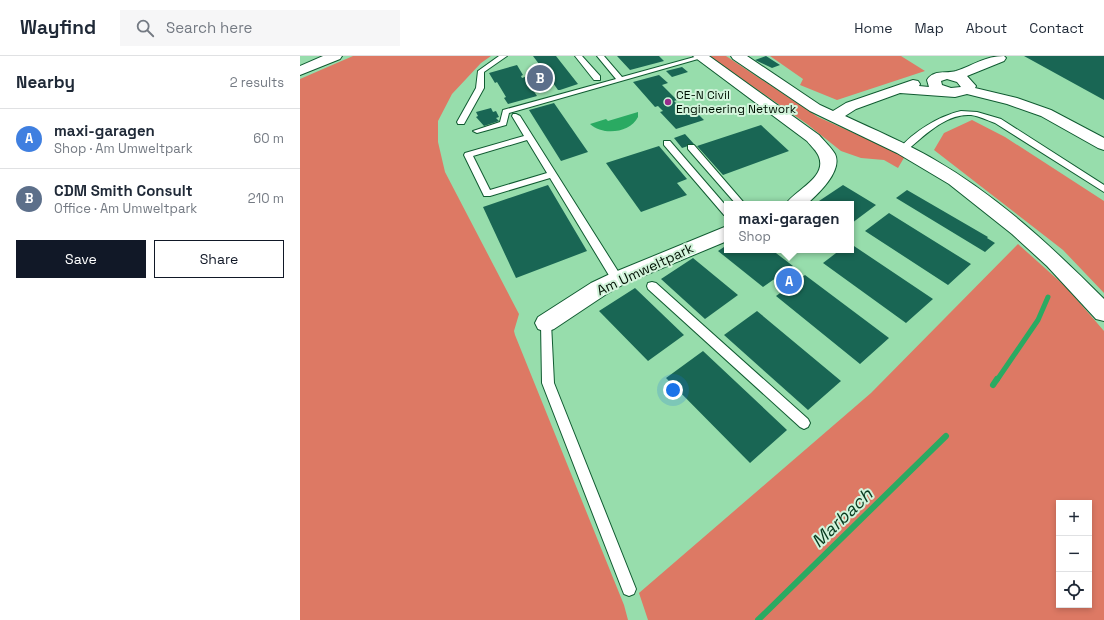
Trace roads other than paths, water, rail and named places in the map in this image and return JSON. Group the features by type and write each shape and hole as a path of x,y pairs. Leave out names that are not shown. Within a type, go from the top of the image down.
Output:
{"main road":[{"path":"300,58 304,56"},
{"path":"300,70 335,56"},
{"path":"738,56 794,95 833,116 903,149 955,180 1019,229 1054,261 1104,313"},
{"path":"701,57 813,138 827,156 828,170 809,194 799,201"},
{"path":"833,116 851,106 909,85 934,80 942,76 955,76 999,58"},
{"path":"955,76 967,82 969,86 967,90"},
{"path":"934,80 936,87 947,92"},
{"path":"899,89 955,93 967,90 1012,101 1046,113 1104,145"},
{"name":"Am Umweltpark","path":"546,323 598,289 617,279 724,234"}],"lane":[{"path":"461,122 480,88 481,71 504,56"},
{"path":"578,56 597,78"},
{"path":"600,56 621,80"},
{"path":"477,131 503,123 506,112 701,57"},
{"path":"903,149 929,129 953,115 969,113 980,115 998,120 1104,189"},
{"path":"516,116 617,279"},
{"path":"529,137 468,155 487,194 552,174"},
{"path":"666,143 724,210"},
{"path":"691,147 738,201"},
{"path":"652,286 804,423"},
{"path":"546,323 548,383 629,589"}],"waterway":[{"name":"Marbach","path":"997,380 1038,320 1048,297"},
{"name":"Marbach","path":"993,385 997,379"},
{"name":"Marbach","path":"758,620 946,436"}],"place":[{"name":"CDM Smith Consult","path":"540,78"},
{"name":"CE-N Civil Engineering Network","path":"668,102"},
{"name":"maxi-garagen","path":"789,281"}]}
